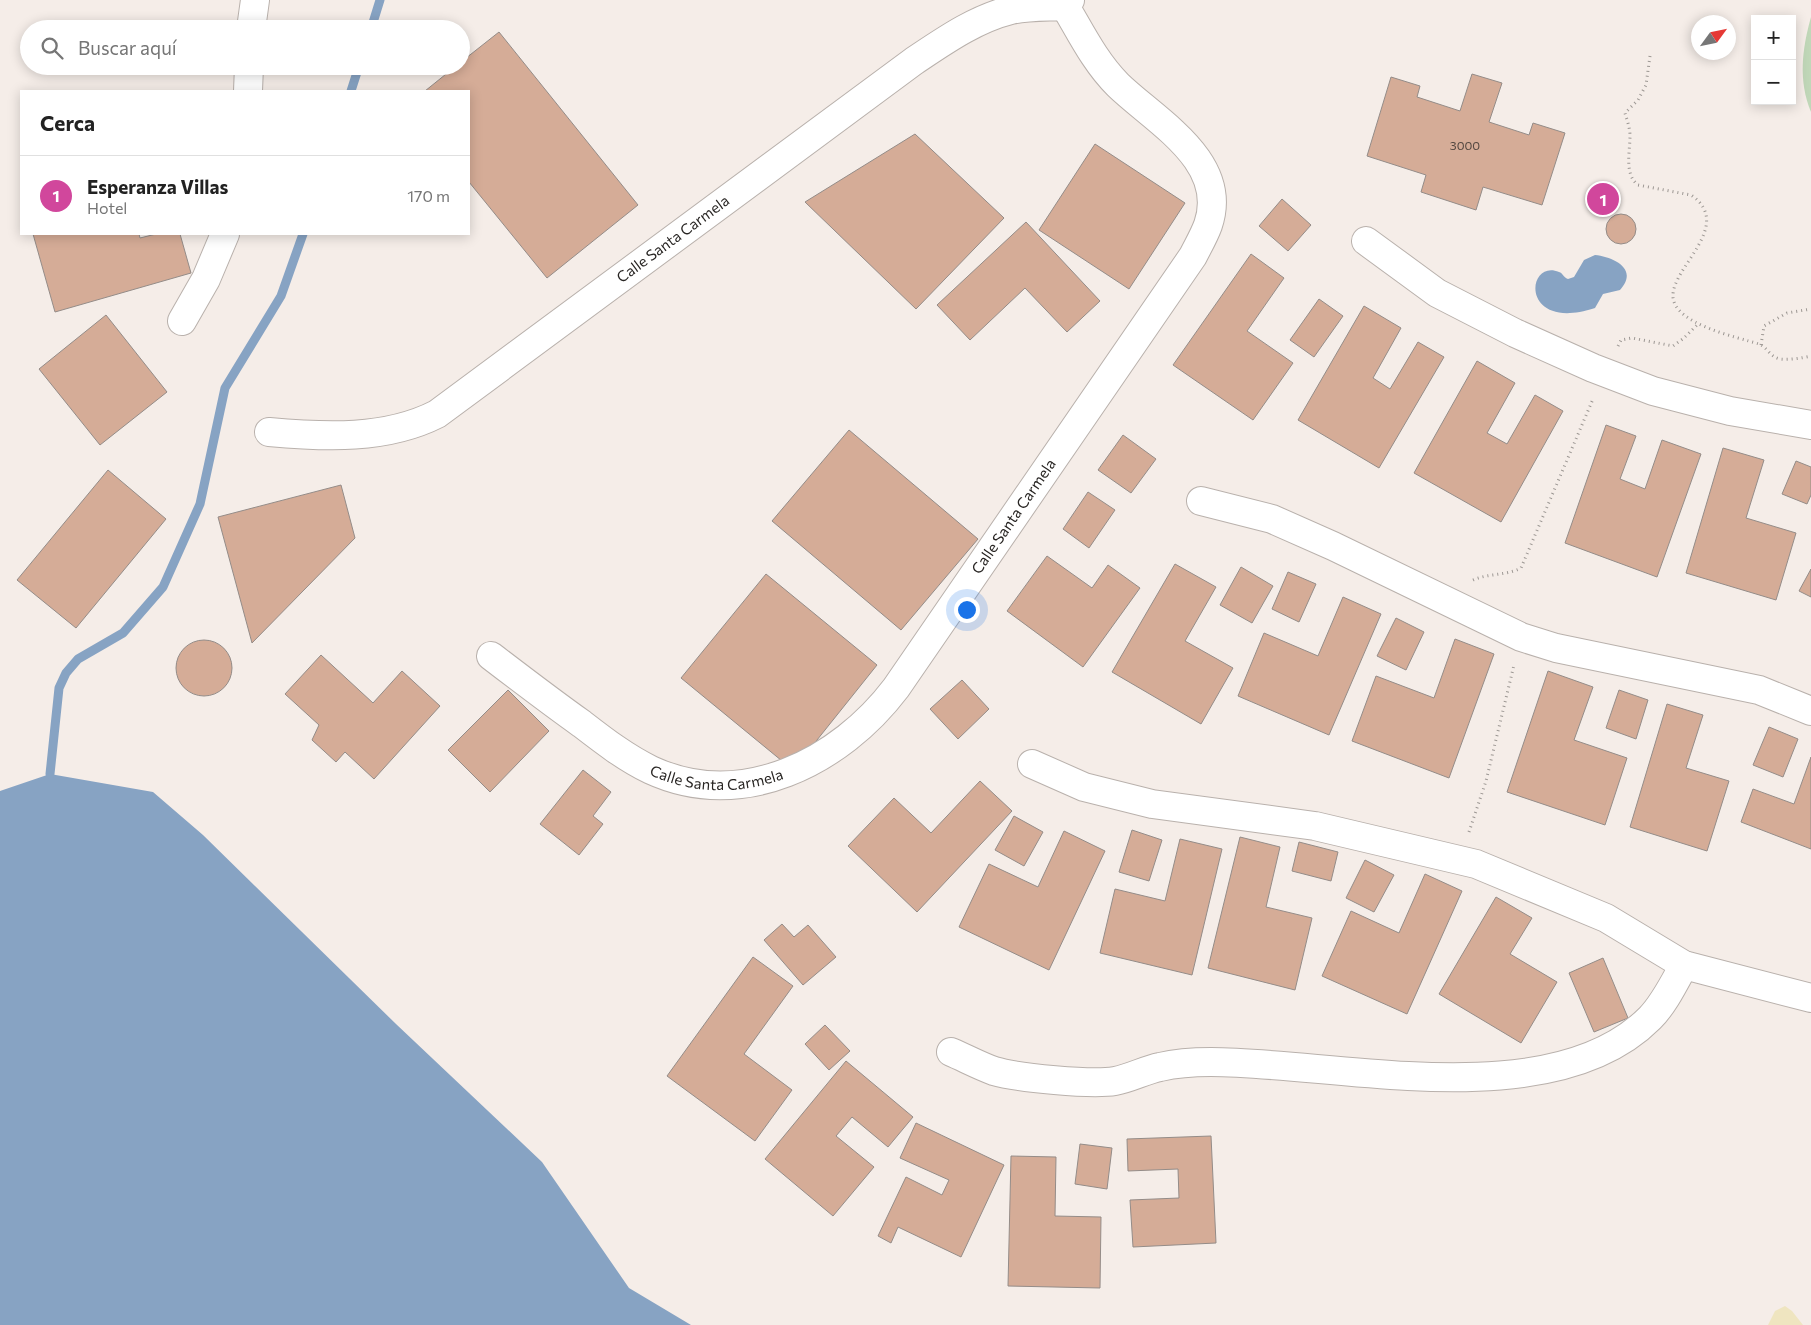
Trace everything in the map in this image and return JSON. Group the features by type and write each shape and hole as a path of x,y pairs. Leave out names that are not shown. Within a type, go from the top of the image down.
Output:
{"street":[{"path":"252,20 255,0"},
{"name":"Calle Santa Carmela","path":"269,432 325,436 394,430 437,414 914,61 952,36 983,20 1013,10 1068,3 1107,73 1176,135 1196,156 1208,182 1211,196 1208,225 1193,256 896,688 874,715 835,748 803,766 760,780 699,784 667,777 630,759 491,656"},
{"path":"248,90 249,75"},
{"path":"182,320 206,280 225,235"},
{"path":"1366,241 1437,293 1516,333 1604,372 1653,391 1730,411 1811,425"},
{"path":"1201,501 1272,519 1445,599 1521,637 1556,648 1759,690 1811,711"},
{"path":"1032,764 1084,788 1152,804 1315,826 1460,862 1476,864 1606,918 1684,965 1811,998"},
{"path":"951,1052 994,1071 1015,1076 1101,1082 1117,1081 1161,1067 1200,1062 1272,1064 1449,1078 1517,1074 1575,1061 1604,1050 1628,1035 1650,1018 1684,965"}],"path":[{"path":"1650,56 1646,85 1638,100 1625,112 1630,134 1630,170 1633,181 1638,185 1691,195 1698,200 1704,210 1706,227 1703,240 1675,286 1674,306 1683,316 1735,338 1761,345 1769,354 1780,359 1811,356"},
{"path":"1761,345 1764,326 1788,314 1811,309"},
{"path":"1445,599 1464,585 1482,576 1511,573 1521,568 1604,372 1621,340 1632,338 1673,346 1699,323"},
{"path":"1460,862 1486,782 1521,637"}],"green space":[{"path":"1811,17 1811,112 1804,89 1803,65 1805,41"}],"sand":[{"path":"1785,1306 1792,1311 1803,1325 1768,1325 1775,1311"}],"water":[{"path":"1595,255 1610,258 1622,265 1627,276 1620,290 1603,294 1595,308 1570,313 1553,311 1542,304 1536,294 1536,284 1540,275 1548,271 1560,273 1568,279 1574,277 1584,260"},
{"path":"50,774 153,792 203,835 396,1024 542,1162 629,1288 691,1325 0,1325 0,791"}],"building":[{"path":"499,32 638,205 547,278 470,183 470,90 426,90 445,75 470,75 470,55"},
{"path":"1472,74 1502,83 1489,122 1529,135 1533,123 1565,133 1542,205 1483,187 1476,210 1421,192 1426,175 1367,156 1391,77 1420,86 1417,97 1460,111"},
{"path":"915,134 1004,218 916,309 805,202"},
{"path":"1095,144 1185,203 1129,289 1039,230"},
{"path":"1282,199 1311,225 1288,251 1259,226"},
{"path":"1621,214 1632,218 1636,229 1632,240 1621,244 1610,240 1606,229 1610,218"},
{"path":"1026,222 1100,301 1067,332 1025,288 970,340 937,305"},
{"path":"33,235 139,235 140,238 152,235 180,235 191,273 55,312"},
{"path":"1251,254 1284,278 1247,331 1293,363 1253,420 1173,365"},
{"path":"1319,299 1343,316 1314,357 1290,340"},
{"path":"1364,306 1401,328 1373,378 1390,389 1418,342 1444,357 1379,468 1298,420"},
{"path":"106,315 167,392 100,445 39,369"},
{"path":"1477,361 1515,383 1487,433 1507,444 1535,395 1563,411 1501,522 1414,473"},
{"path":"1606,425 1636,436 1620,479 1645,489 1662,440 1701,454 1657,577 1565,543"},
{"path":"849,430 978,539 901,630 772,521"},
{"path":"1123,435 1156,459 1131,493 1098,470"},
{"path":"1723,448 1764,460 1746,518 1796,533 1776,600 1686,573"},
{"path":"1796,461 1811,467 1811,495 1807,504 1782,494"},
{"path":"108,470 166,519 76,628 17,580"},
{"path":"341,485 355,538 252,643 218,517"},
{"path":"1088,492 1115,510 1089,548 1063,529"},
{"path":"1047,556 1092,588 1108,565 1140,588 1083,667 1007,611"},
{"path":"1175,564 1216,587 1185,641 1233,668 1201,724 1112,672"},
{"path":"1241,567 1273,586 1252,623 1220,605"},
{"path":"1811,569 1811,597 1799,591"},
{"path":"1288,572 1316,584 1299,622 1272,609"},
{"path":"766,574 877,665 793,770 681,678"},
{"path":"1343,597 1381,614 1329,735 1238,696 1264,633 1318,656"},
{"path":"1396,618 1424,632 1406,670 1377,656"},
{"path":"1455,639 1494,654 1449,778 1352,741 1376,676 1434,698"},
{"path":"204,640 215,642 224,648 230,657 232,668 230,679 224,688 215,694 204,696 193,694 184,688 178,679 176,668 178,657 184,648 193,642"},
{"path":"321,655 373,703 402,671 440,706 374,779 345,752 336,762 312,740 319,725 285,694"},
{"path":"1548,671 1593,687 1574,740 1627,758 1605,825 1507,792"},
{"path":"962,680 989,709 958,739 930,709"},
{"path":"508,690 549,731 490,792 448,750"},
{"path":"1619,690 1648,700 1636,739 1606,728"},
{"path":"1667,704 1703,715 1686,768 1729,781 1707,851 1630,827"},
{"path":"1769,727 1798,739 1783,777 1753,765"},
{"path":"1811,757 1811,849 1741,822 1753,789 1794,804"},
{"path":"583,770 611,792 593,816 603,824 579,855 540,824"},
{"path":"980,781 1012,811 917,912 848,846 894,798 931,833"},
{"path":"1014,816 1043,832 1024,866 995,850"},
{"path":"1132,830 1162,840 1149,881 1119,872"},
{"path":"1064,831 1105,851 1049,970 959,927 989,864 1038,887"},
{"path":"1240,837 1280,847 1266,907 1312,918 1295,990 1208,968"},
{"path":"1180,839 1222,849 1192,975 1100,953 1115,889 1165,901"},
{"path":"1299,842 1338,852 1331,881 1292,871"},
{"path":"1365,860 1394,875 1374,912 1346,898"},
{"path":"1425,874 1462,891 1407,1014 1322,976 1351,911 1399,933"},
{"path":"1496,897 1532,918 1510,954 1557,982 1521,1043 1439,994"},
{"path":"782,924 794,937 808,925 836,957 803,985 764,940"},
{"path":"753,957 793,986 744,1054 792,1090 755,1141 667,1076"},
{"path":"1603,958 1628,1018 1594,1032 1569,973"},
{"path":"825,1025 850,1051 829,1070 805,1044"},
{"path":"846,1061 913,1117 888,1147 852,1117 836,1136 874,1167 833,1216 765,1159"},
{"path":"916,1123 1004,1165 961,1257 898,1227 891,1243 878,1236 906,1177 942,1195 949,1180 900,1158"},
{"path":"1211,1136 1216,1243 1133,1247 1130,1200 1179,1198 1178,1169 1128,1171 1127,1139"},
{"path":"1080,1144 1112,1148 1107,1189 1075,1184"},
{"path":"1011,1156 1056,1157 1055,1216 1101,1217 1100,1288 1008,1286"}],"waterway":[{"path":"374,20 380,0"},
{"path":"351,90 356,75"},
{"path":"50,774 59,688 66,673 78,659 123,633 163,587 200,504 225,388 281,296 303,235"}],"place":[{"name":"Esperanza Villas","path":"1603,199"}]}
